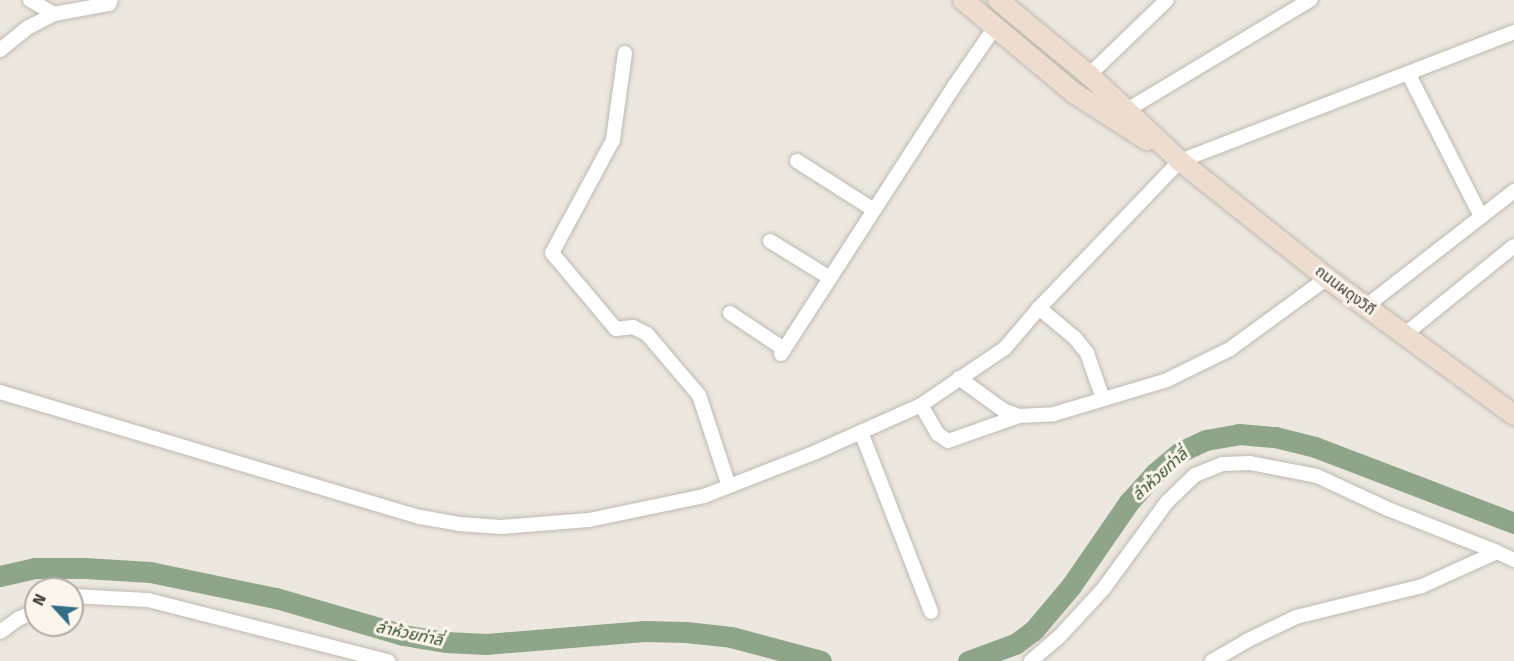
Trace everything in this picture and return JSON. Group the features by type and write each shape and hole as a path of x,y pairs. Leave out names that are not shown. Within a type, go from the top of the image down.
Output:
{"main road":[{"path":"963,0 1074,93 1180,161"},
{"path":"999,0 1089,75 1180,161"},
{"name":"ถนนผดุงวิถี","path":"1180,161 1365,307 1514,415"}],"street":[{"path":"30,0 54,15"},
{"path":"0,51 27,28 54,15 109,4 111,0"},
{"path":"1089,75 1167,0"},
{"path":"1127,110 1310,0"},
{"path":"730,313 782,352 995,27"},
{"path":"0,392 420,517 459,524 523,526 589,520 704,496 921,405 1005,348 1039,308 1180,161 1514,32"},
{"path":"625,53 613,140 552,253 616,329 633,327 647,334 699,395 729,486"},
{"path":"1408,73 1481,216"},
{"path":"797,161 874,210"},
{"path":"1365,307 1514,191"},
{"path":"770,242 830,278"},
{"path":"1404,335 1514,246"},
{"path":"921,405 938,435 948,441 1019,416 1054,414 1167,380 1230,350 1327,278"},
{"path":"1039,308 1075,338 1087,353 1103,399"},
{"path":"959,378 1003,410 1019,416"},
{"path":"861,432 931,612"},
{"path":"1031,661 1059,637 1104,588 1167,502 1195,475 1222,464 1250,463 1317,476 1388,509 1514,560"},
{"path":"1212,661 1245,641 1296,617 1422,586 1497,552"},
{"path":"84,597 148,600 288,633 388,661"},
{"path":"0,632 24,616"}],"waterway":[{"name":"ลำห้วยท่าลี่","path":"968,661 1015,644 1033,631 1071,586 1129,502 1155,473 1180,452 1206,440 1239,434 1275,437 1315,447 1514,523"},
{"name":"ลำห้วยท่าลี่","path":"0,576 35,568 150,572 276,598 403,635 446,642 486,644 644,631 686,632 731,637 821,661"}]}
